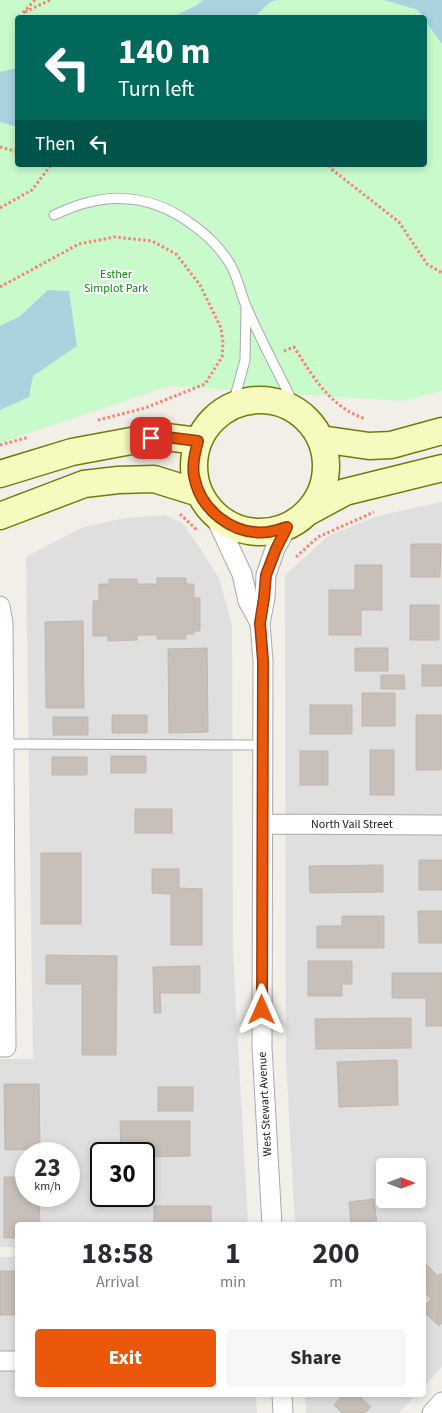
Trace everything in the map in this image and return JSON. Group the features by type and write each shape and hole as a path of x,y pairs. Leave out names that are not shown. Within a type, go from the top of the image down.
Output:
{"street":[{"path":"254,399 276,400 296,409 311,422 321,439 326,458 326,477 319,496 308,512 298,521 287,527 268,532 248,532 230,525 208,525 194,476 194,458 198,441 206,426 218,413 233,404 254,399"},
{"path":"321,439 369,446 391,445 442,431"},
{"path":"0,474 72,452 158,436 198,441"},
{"path":"308,512 345,492 442,468"},
{"path":"0,516 84,484 118,480 154,479 199,493"},
{"name":"West Stewart Avenue","path":"208,525 242,574 248,601 260,623"},
{"name":"West Stewart Avenue","path":"272,1222 262,1047 263,661 260,623 266,575 287,527"},
{"path":"0,606 3,623 4,744 3,1047"},
{"name":"North Vail Street","path":"263,824 442,825"},
{"path":"0,1361 15,1361"},
{"path":"282,1397 283,1413"}],"lane":[{"path":"54,215 82,204 108,199 134,198 158,204 178,213 214,243 230,263 246,306 296,409"},
{"path":"233,404 245,360 246,306"},
{"path":"4,744 263,745"}],"path":[{"path":"34,0 23,13 50,0"},
{"path":"0,146 15,151"},
{"path":"0,208 32,190 49,167"},
{"path":"330,167 398,222 427,264 442,273"},
{"path":"0,287 79,244 115,237 152,241 176,254 200,285 221,328 223,342 222,357 205,384 145,408"},
{"path":"280,353 294,347 324,391 339,406 354,415 372,421"},
{"path":"291,562 318,537 379,509"},
{"path":"177,511 188,520 208,525"}],"shaded area":[{"path":"442,502 442,1367 426,1384 426,1222 295,1222 286,1060 285,575 328,536 378,516"},
{"path":"164,515 182,523 219,578 232,625 233,953 248,1222 15,1222 15,1247 0,1247 0,1059 33,1059 26,557 83,527 126,518"},
{"path":"0,1257 15,1257 15,1397 256,1397 257,1413 0,1413"},
{"path":"305,1397 414,1397 399,1413 306,1413"}],"green space":[{"name":"Esther Simplot Park","path":"0,0 442,0 442,391 404,401 169,386 0,443"}],"water":[{"path":"203,0 278,0 270,2 256,15 177,15"},
{"path":"384,0 442,0 442,44 427,23 427,15 422,15 418,10"},
{"path":"15,69 15,126 0,122 0,72"},
{"path":"48,290 69,291 77,346 33,376 29,397 0,410 0,326 20,316"}],"building":[{"path":"411,544 441,544 440,577 411,577"},
{"path":"355,565 382,565 382,610 361,610 361,635 329,635 329,590 355,590"},
{"path":"157,578 186,578 186,584 194,584 194,598 200,598 200,631 194,631 194,634 186,634 186,639 157,639 157,635 137,635 137,640 108,641 108,636 93,636 93,601 99,601 99,584 109,584 109,579 137,579 137,584 157,584"},
{"path":"410,605 439,605 439,640 410,640"},
{"path":"83,621 84,708 46,708 45,622"},
{"path":"207,648 208,732 169,733 168,649"},
{"path":"355,648 388,648 388,671 355,671"},
{"path":"422,665 442,665 442,686 422,686"},
{"path":"381,675 404,675 405,689 381,689"},
{"path":"362,693 395,693 395,726 362,726"},
{"path":"310,705 352,705 352,734 310,734"},
{"path":"112,715 147,715 147,733 112,733"},
{"path":"416,715 441,715 441,770 416,770"},
{"path":"53,717 88,717 88,735 53,735"},
{"path":"370,750 394,750 394,795 370,795"},
{"path":"300,751 328,751 328,785 300,785"},
{"path":"111,756 146,756 146,773 111,773"},
{"path":"52,757 87,757 87,775 52,775"},
{"path":"135,809 172,809 172,833 135,833"},
{"path":"41,853 81,853 81,924 41,924"},
{"path":"419,860 442,860 442,890 419,890"},
{"path":"383,865 383,892 310,893 309,866"},
{"path":"152,869 179,869 179,888 202,889 202,945 171,945 171,894 152,893"},
{"path":"418,911 442,911 442,943 419,943"},
{"path":"342,916 384,916 384,948 317,948 317,926 342,926"},
{"path":"46,955 117,956 116,1055 82,1055 82,984 46,984"},
{"path":"308,961 352,961 352,984 342,984 342,996 308,996"},
{"path":"200,966 200,993 160,993 161,1013 154,1013 153,967"},
{"path":"392,973 442,973 442,1026 426,1026 426,998 392,998"},
{"path":"411,1018 411,1048 316,1049 315,1019"},
{"path":"397,1060 398,1105 339,1107 337,1062"},
{"path":"4,1084 39,1084 40,1142 15,1142 15,1150 5,1150"},
{"path":"158,1087 193,1087 193,1111 158,1111"},
{"path":"120,1121 190,1121 190,1156 155,1157 155,1142 121,1142"},
{"path":"4,1177 15,1177 15,1207 39,1207 40,1222 15,1222 15,1238 4,1238"},
{"path":"374,1199 377,1222 351,1222 349,1202"},
{"path":"211,1206 211,1222 154,1222 154,1207"},
{"path":"426,1264 438,1276 440,1273 442,1275 442,1322 439,1326 426,1314 426,1304 431,1299 426,1294"},
{"path":"0,1271 15,1271 15,1315 0,1315"},
{"path":"341,1397 362,1397 371,1407 365,1413 342,1413 334,1405"}],"route":[{"path":"151,438 158,436 198,441 194,458 194,476 199,493 205,504 214,514 230,525 248,532 268,532 287,527 266,575 260,623 263,661 262,1010"}]}
